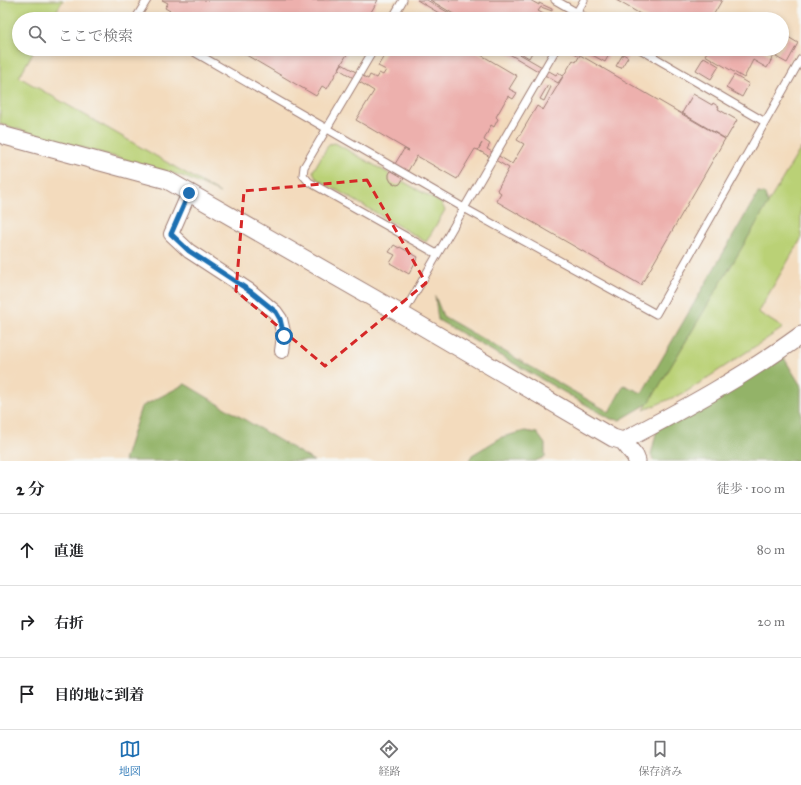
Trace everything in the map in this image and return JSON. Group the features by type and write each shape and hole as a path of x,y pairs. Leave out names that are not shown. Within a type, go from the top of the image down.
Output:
{"street":[{"path":"0,133 5,136 167,180 403,315 606,434 623,441 637,461"},
{"path":"189,193 171,234 189,251 250,291 276,312 280,319 284,336 282,351"},
{"path":"623,441 695,403 780,351 801,335"}],"lane":[{"path":"140,12 147,0"},
{"path":"396,12 403,0"},
{"path":"555,0 570,12"},
{"path":"577,12 584,0"},
{"path":"201,56 464,208 656,314 801,59"},
{"path":"370,56 304,167 303,175 309,182 437,254"},
{"path":"403,315 552,56"},
{"path":"652,56 765,122"}],"highlighted area":[{"path":"367,180 426,283 325,366 236,291 244,191"}],"green space":[{"path":"0,0 63,0 56,12 12,12 12,56 31,56 19,77 220,193 182,176 0,124"},
{"path":"335,143 441,203 445,210 426,242 316,178 313,171 329,144"},
{"path":"801,148 801,239 758,312 783,328 686,392 644,410"},
{"path":"758,193 765,194 768,204 649,403 620,420 611,419 438,320 435,296 443,316 609,412 624,385 642,393"},
{"path":"784,358 801,386 801,461 654,461 651,455 657,429 699,409"},
{"path":"185,384 314,461 124,461 141,407"},
{"path":"525,431 537,433 545,444 545,457 535,461 469,461 472,455 502,437"}],"building":[{"path":"162,0 378,0 371,12 172,12 165,8 168,3"},
{"path":"417,0 427,0 447,12 437,12"},
{"path":"430,0 530,0 539,5 539,3 552,9 552,11 541,7 538,11 540,12 450,12"},
{"path":"616,0 722,0 715,12 637,12"},
{"path":"789,38 798,43 787,63 776,57 789,56"},
{"path":"248,56 346,56 327,89 322,86 316,96"},
{"path":"384,56 483,56 517,76 509,89 517,93 513,99 508,96 496,117 498,119 494,127 491,125 484,140 490,144 487,149 512,164 524,144 517,140 537,106 543,110 573,60 576,62 579,56 725,139 641,285 496,201 501,193 497,190 509,168 478,150 475,149 457,179 417,156 400,184 397,185 391,182 389,174 404,149 409,151 356,120 374,91 339,69 342,64 368,79 370,75 376,78 379,73 383,75 386,70 378,66"},
{"path":"513,56 523,56 556,75 558,72 563,76 558,83"},
{"path":"594,56 608,56 605,62"},
{"path":"622,56 628,57 621,68 616,66"},
{"path":"707,56 773,57 767,68 753,60 744,78"},
{"path":"704,57 719,66 711,79 696,70"},
{"path":"734,75 749,84 742,97 726,88"},
{"path":"548,85 551,87 544,101 540,99"},
{"path":"693,94 712,105 713,103 719,107 718,109 737,120 726,139 682,113"},
{"path":"394,245 418,257 409,274 390,263 395,255 389,252"}],"route":[{"path":"189,193 171,234 189,251 250,291 276,312 280,319 284,336"}]}
